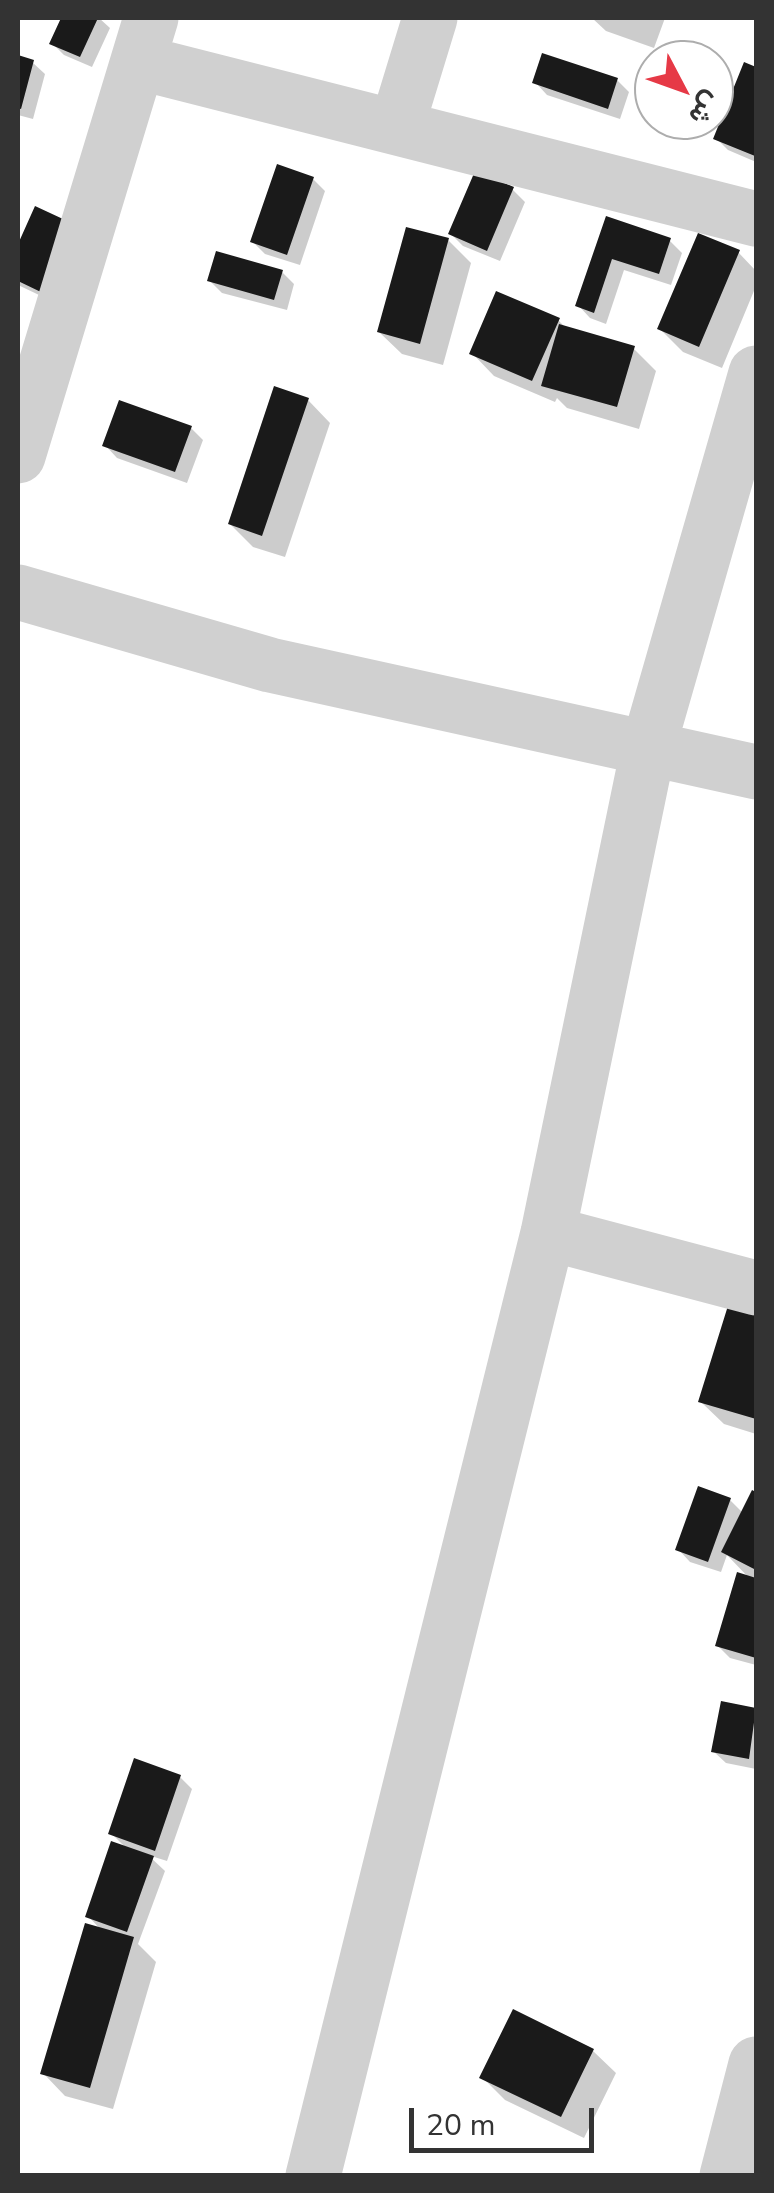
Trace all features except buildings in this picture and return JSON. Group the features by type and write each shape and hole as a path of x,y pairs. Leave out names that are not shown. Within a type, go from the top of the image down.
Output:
{"street":[{"path":"397,126 430,18"},
{"path":"18,456 144,40 397,126 756,219"},
{"path":"313,2176 548,1232 649,745 756,373"},
{"path":"18,592 270,665 649,745 756,772"},
{"path":"548,1232 756,1288"},
{"path":"727,2176 756,2064"}]}
